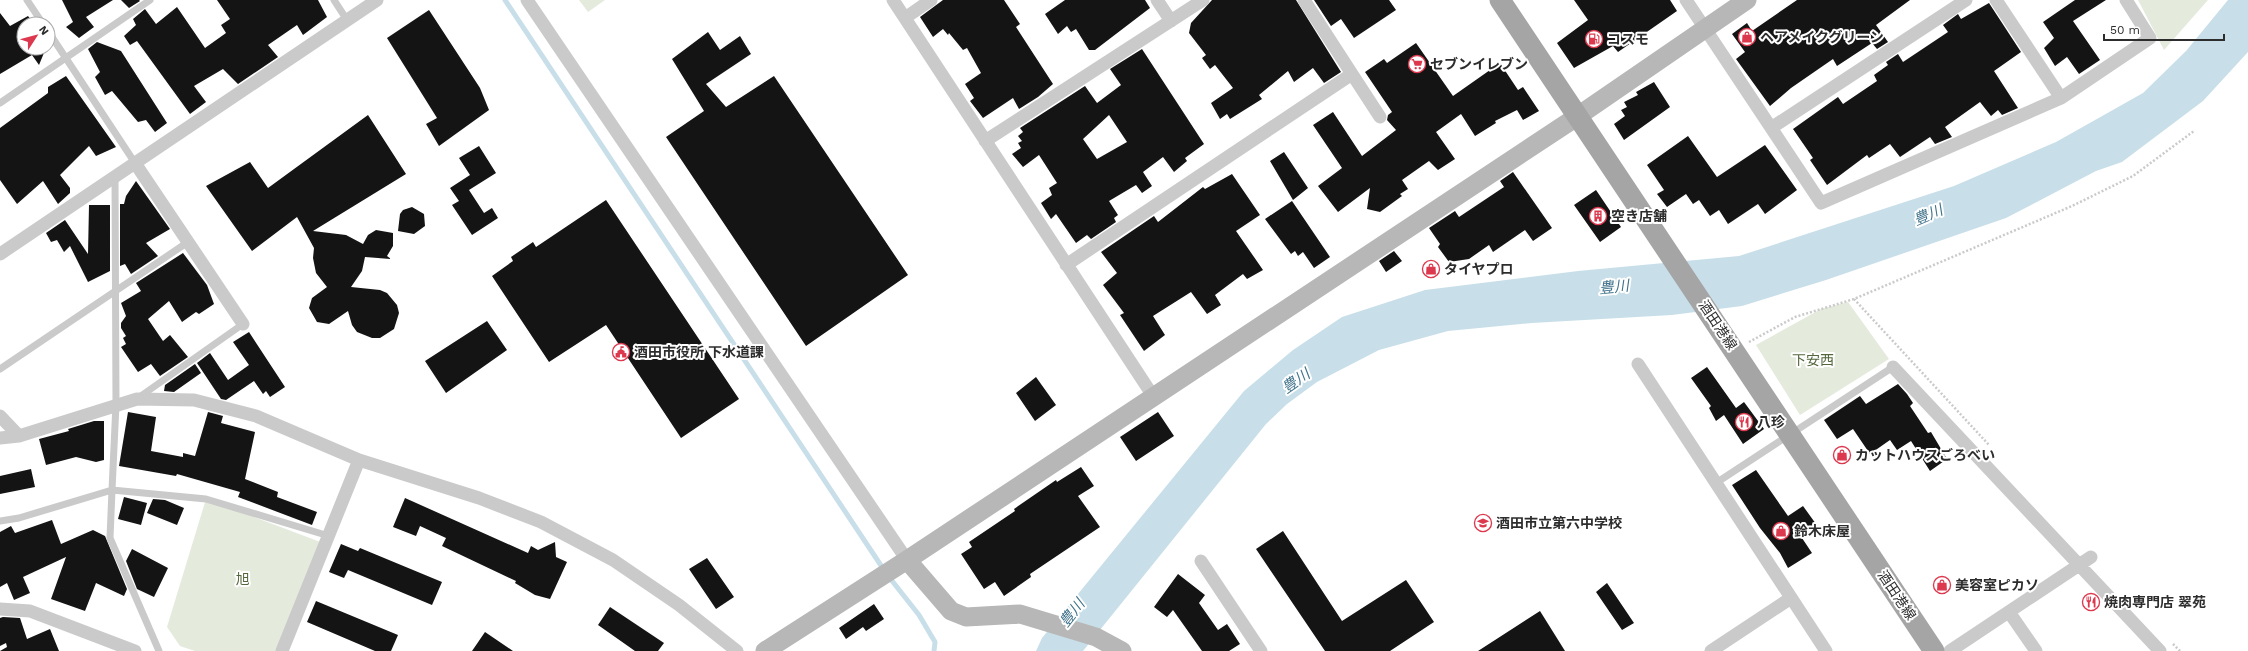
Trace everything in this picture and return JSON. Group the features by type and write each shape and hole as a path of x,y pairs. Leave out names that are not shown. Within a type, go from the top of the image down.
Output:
{"main road":[{"name":"酒田港線","path":"1500,0 1934,651"}],"street":[{"path":"0,254 377,0"},
{"path":"527,0 907,560 951,611 966,617 1020,614 1096,637 1122,651"},
{"path":"893,0 1066,265 1154,396"},
{"path":"905,18 931,0"},
{"path":"1157,0 1171,21"},
{"path":"985,141 1203,0"},
{"path":"1304,0 1380,117"},
{"path":"1686,0 1821,203 2061,98 2150,38 2126,0"},
{"path":"765,651 907,560 1578,116 1747,0"},
{"path":"1771,128 1966,0"},
{"path":"1996,0 2061,98"},
{"path":"1066,265 1352,74"},
{"path":"135,163 243,324"},
{"path":"1638,364 1826,651"},
{"path":"1892,367 2160,651"},
{"path":"0,438 19,436 116,404 137,399 194,400 256,416 359,460 480,498 541,522 613,560 679,605 737,651"},
{"path":"0,416 19,436"},
{"path":"282,651 359,460"},
{"path":"1950,651 2091,557"},
{"path":"1201,561 1261,651"},
{"path":"1711,651 1791,598"},
{"path":"0,609 30,611 135,651"},
{"path":"2009,612 2036,651"}],"lane":[{"path":"27,0 38,16"},
{"path":"0,103 150,0"},
{"path":"334,0 347,20"},
{"path":"56,43 135,163"},
{"path":"115,176 116,404 110,538 159,651"},
{"path":"0,369 188,242"},
{"path":"137,399 243,324"},
{"path":"1716,483 1892,367"},
{"path":"0,521 19,518 112,490 206,499 329,536"}],"path":[{"path":"1733,348 1795,317 1854,299 2072,206 2132,176 2194,131"}],"green space":[{"path":"579,0 605,0 588,12"},
{"path":"2138,0 2208,0 2164,50"},
{"name":"下安西","path":"1848,302 1889,359 1800,415 1756,345 1821,309"},
{"name":"旭","path":"206,499 323,543 278,651 195,651 180,646 167,627"}],"water":[{"name":"豊川","path":"2228,0 2248,0 2248,52 2203,101 2122,162 2096,171 2006,218 1826,280 1742,306 1672,315 1532,323 1448,331 1379,350 1317,382 1287,404 1266,424 1083,651 1036,651 1042,638 1244,391 1293,350 1342,317 1425,290 1578,271 1739,256 1954,186 2056,142 2143,93 2186,51"}],"building":[{"path":"62,0 113,0 86,17 94,27 79,38 66,27 73,22"},
{"path":"121,0 139,0 140,1 129,8"},
{"path":"217,0 318,0 327,17 303,35 297,25 268,45 278,57 238,84 223,69 194,86 206,102 190,114 137,41 130,45 124,36 136,25 133,19 145,9 156,24 177,7 205,48 226,33 221,25 230,19"},
{"path":"943,0 1004,0 1020,24 1016,27 1053,84 1038,97 1019,109 1013,98 983,118 970,101 974,98 965,84 981,73 967,48 963,50 949,33 948,35 943,29 933,37 920,17"},
{"path":"1065,0 1145,0 1150,8 1095,50 1089,50 1076,29 1071,32 1067,26 1058,34 1045,14"},
{"path":"1212,0 1296,0 1341,72 1324,83 1313,68 1294,82 1288,71 1259,95 1262,99 1230,119 1227,114 1220,119 1211,103 1233,88 1215,65 1210,69 1202,58 1206,55 1189,33 1191,23"},
{"path":"1314,0 1389,0 1396,10 1354,38 1341,19 1331,26"},
{"path":"1574,0 1670,0 1677,11 1618,52 1613,46 1574,68 1557,43 1588,20"},
{"path":"1797,0 1910,0 1876,25 1888,42 1877,49 1872,43 1837,66 1833,59 1791,88 1770,106 1736,59 1745,52 1732,34 1747,23 1752,31"},
{"path":"2075,0 2106,0 2073,21 2100,60 2079,74 2067,57 2055,66 2044,48 2054,38 2043,22"},
{"path":"1989,3 2021,52 1994,71 2018,108 2002,115 1998,110 1991,116 1980,102 1945,127 1952,137 1935,144 1930,137 1900,157 1890,144 1869,158 1867,155 1827,185 1810,160 1813,158 1793,129 1838,97 1843,104 1877,81 1874,75 1888,65 1886,62 1898,54 1903,62 1948,32 1943,25 1958,14 1961,19"},
{"path":"429,10 480,88 489,110 439,146 426,124 437,118 387,38"},
{"path":"0,13 10,26 16,23 16,56 30,56 0,74"},
{"path":"708,32 720,50 740,36 751,54 706,84 726,107 774,76 908,275 806,346 666,137 704,111 672,59"},
{"path":"97,42 121,51 167,123 155,132 146,120 138,122 112,91 105,95 95,77 100,72 88,49"},
{"path":"1416,43 1453,96 1500,63 1518,90 1523,87 1539,111 1523,120 1517,110 1495,121 1496,123 1475,136 1461,114 1436,132 1455,159 1438,170 1429,161 1402,180 1408,189 1400,194 1402,196 1380,212 1367,209 1370,188 1338,212 1318,186 1342,168 1313,125 1333,112 1362,156 1396,130 1387,120 1388,115 1392,112 1365,72 1384,59 1387,63"},
{"path":"1142,49 1204,144 1185,158 1187,161 1174,172 1163,157 1143,172 1152,186 1142,193 1136,185 1109,201 1118,215 1114,218 1116,222 1091,239 1087,235 1076,243 1056,214 1051,219 1041,203 1052,195 1049,188 1057,183 1039,155 1023,167 1012,154 1021,148 1018,143 1022,141 1018,136 1023,132 1020,128 1085,86 1097,103 1121,85 1110,69","holes":["1109,115 1127,142 1097,159 1083,139"]},
{"path":"33,56 43,56 39,65"},
{"path":"66,76 116,147 96,156 89,146 60,175 70,188 70,193 58,204 43,181 17,204 0,180 0,128 48,93 48,87"},
{"path":"1654,82 1670,107 1624,140 1614,124 1625,116 1621,110 1627,107 1624,102 1638,95 1636,92"},
{"path":"368,115 406,174 313,231 346,235 363,244 368,235 376,230 393,233 393,246 387,256 391,259 365,257 362,271 351,287 380,290 387,293 397,305 399,313 394,329 380,338 372,338 357,332 352,325 348,311 329,324 317,322 309,308 312,298 327,287 316,273 313,258 314,248 297,217 252,251 206,186 250,162 268,188"},
{"path":"1688,136 1717,177 1765,145 1797,190 1765,214 1758,204 1728,224 1719,210 1710,216 1699,200 1693,204 1686,194 1667,207 1657,194 1664,190 1647,165"},
{"path":"479,146 496,173 469,190 484,213 492,208 498,218 472,235 452,205 459,201 450,188 470,175 459,158"},
{"path":"1284,152 1308,188 1293,200 1270,161"},
{"path":"1513,172 1552,228 1533,241 1525,230 1493,252 1489,245 1469,259 1449,262 1438,247 1440,244 1429,228 1455,211 1459,217 1504,187 1500,181"},
{"path":"1232,174 1260,215 1236,231 1263,270 1247,279 1243,274 1215,295 1221,305 1207,314 1191,292 1153,316 1165,335 1144,351 1120,315 1124,313 1103,285 1117,273 1101,252 1154,216 1158,222 1203,187 1205,189"},
{"path":"136,181 170,229 146,243 158,256 131,274 125,264 120,266 120,204 124,204 126,196"},
{"name":"空き店舗","path":"1596,190 1621,227 1600,242 1574,205"},
{"path":"606,200 739,399 681,438 606,325 549,362 492,276 513,261 511,257 533,242 536,247"},
{"path":"1292,201 1330,257 1314,268 1303,252 1298,256 1295,251 1291,254 1265,219"},
{"path":"89,205 110,205 110,271 88,282 70,246 64,252 57,240 51,242 46,233 65,220 88,254"},
{"path":"412,207 424,214 425,226 414,234 398,231 400,214 403,210"},
{"path":"1394,251 1402,261 1386,272 1379,261"},
{"path":"183,253 207,285 214,304 199,314 196,312 182,322 169,301 148,319 163,341 170,335 188,357 160,376 151,364 138,372 121,347 126,344 123,338 126,336 121,328 121,323 126,316 121,303 141,291 136,283"},
{"path":"487,321 507,350 446,393 425,361"},
{"path":"249,332 285,387 270,397 266,391 263,394 254,381 226,400 221,399 197,363 210,353 228,380 249,365 233,342"},
{"path":"195,364 201,373 174,392 164,391 165,385"},
{"path":"1707,367 1736,408 1744,402 1764,429 1743,444 1724,415 1716,421 1709,408 1711,406 1691,378"},
{"path":"1036,377 1056,405 1035,421 1016,393"},
{"path":"1898,384 1913,403 1910,406 1928,433 1931,432 1947,459 1930,471 1911,441 1897,450 1890,440 1870,454 1853,429 1837,439 1824,420 1860,396 1866,404"},
{"path":"128,412 156,417 151,451 183,457 183,453 195,456 208,412 223,416 221,423 255,432 245,479 278,492 277,497 317,512 312,525 238,497 240,492 177,474 176,476 119,466"},
{"path":"1158,412 1174,436 1136,461 1120,437"},
{"path":"94,421 104,421 104,460 96,462 76,457 46,465 39,439 69,431 68,429"},
{"path":"1081,467 1094,486 1078,496 1100,527 1030,574 1031,577 1004,596 995,582 984,589 961,554 972,547 969,542 1015,511 1014,509 1056,480 1057,482"},
{"path":"31,469 35,487 0,494 0,476"},
{"path":"1756,470 1788,516 1803,506 1816,524 1800,535 1812,553 1788,568 1780,553 1760,528 1732,485"},
{"path":"124,497 147,503 141,525 118,519"},
{"path":"405,498 528,553 531,546 538,550 555,542 556,557 567,562 550,599 535,595 515,583 516,581 442,546 446,538 420,526 416,536 393,527"},
{"path":"153,499 165,500 184,508 177,525 147,513"},
{"path":"52,520 61,544 93,530 105,536 127,589 124,596 96,583 85,611 51,599 66,557 23,577 30,593 14,600 7,583 0,587 0,532 11,526 15,533"},
{"path":"1283,531 1342,621 1406,580 1434,622 1390,651 1325,651 1256,549"},
{"path":"341,544 358,551 360,548 442,582 432,605 348,570 344,578 329,572"},
{"path":"132,549 168,568 154,597 137,589 126,561"},
{"path":"707,558 734,597 716,609 689,569"},
{"path":"1178,574 1205,595 1199,603 1218,630 1227,624 1240,644 1229,651 1202,651 1173,610 1167,617 1154,607"},
{"path":"1607,583 1634,623 1622,630 1596,592"},
{"path":"316,601 398,635 391,651 375,651 307,622"},
{"path":"874,604 884,619 866,631 863,627 846,639 839,628"},
{"path":"610,607 664,643 658,651 635,651 598,625"},
{"path":"1540,611 1565,651 1478,651"},
{"path":"0,618 20,618 27,639 50,629 59,651 0,651 7,647 6,643 0,646"},
{"path":"485,632 513,651 472,651"}],"waterway":[{"path":"505,0 884,570"},
{"path":"889,577 919,615 935,642 934,651"}],"place":[{"name":"ヘアメイクグリーン","path":"1747,37"},
{"name":"コスモ","path":"1594,39"},
{"name":"セブンイレブン","path":"1417,64"},
{"name":"空き店舗","path":"1598,216"},
{"name":"タイヤプロ","path":"1431,269"},
{"name":"酒田市役所 下水道課","path":"621,352"},
{"name":"八珍","path":"1744,422"},
{"name":"カットハウスごろべい","path":"1842,455"},
{"name":"酒田市立第六中学校","path":"1483,523"},
{"name":"鈴木床屋","path":"1781,531"},
{"name":"美容室ピカソ","path":"1942,585"},
{"name":"焼肉専門店 翠苑","path":"2091,602"}]}
